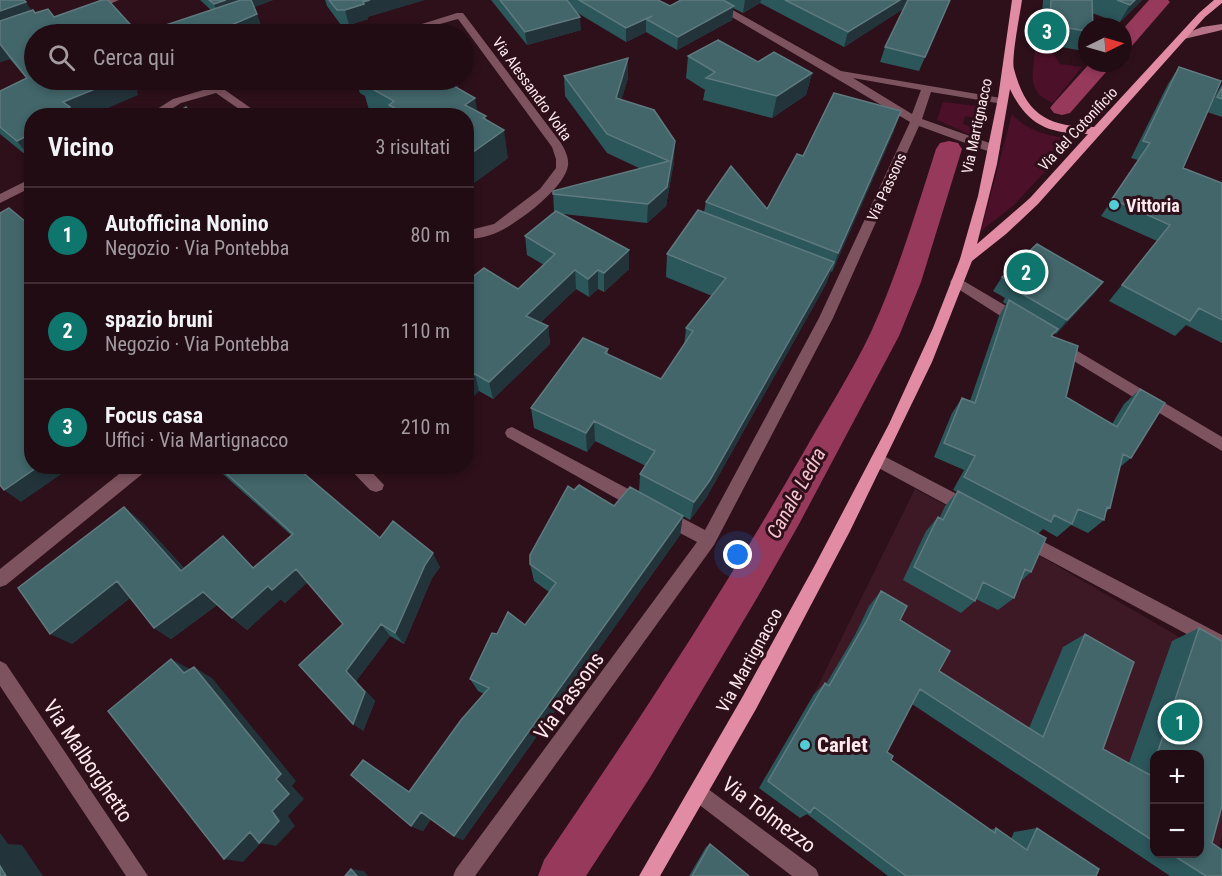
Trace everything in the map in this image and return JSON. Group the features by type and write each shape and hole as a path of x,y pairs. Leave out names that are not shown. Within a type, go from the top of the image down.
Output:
{"main road":[{"name":"Via Martignacco","path":"650,876 700,793 806,599 905,408 966,259 994,149 1009,66 1017,0"},
{"name":"Via del Cotonificio","path":"966,259 1002,231 1034,201 1202,15 1220,0"},
{"path":"1184,36 1206,28 1222,27"},
{"path":"1009,66 1018,100 1031,115 1058,129 1098,131"}],"street":[{"path":"83,11 114,0"},
{"path":"708,0 836,72 916,121 994,149"},
{"name":"Via Alessandro Volta","path":"429,24 460,15 467,24"},
{"name":"Via Alessandro Volta","path":"474,34 557,146 562,158 562,168 557,179 546,190 497,228 474,234"},
{"path":"836,72 1003,101"},
{"name":"Via Passons","path":"463,876 708,540 826,318 837,281 916,121 927,88"},
{"path":"165,108 177,101 214,90"},
{"path":"218,90 245,108"},
{"path":"0,199 24,186"},
{"path":"957,282 1028,326"},
{"path":"1049,338 1222,445"},
{"path":"512,433 708,540"},
{"path":"878,460 982,516"},
{"path":"0,579 131,474"},
{"path":"363,474 376,485"},
{"path":"1013,532 1222,644"},
{"name":"Via Malborghetto","path":"0,670 138,876"},
{"name":"Via Tolmezzo","path":"700,793 809,876"}],"shaded area":[{"path":"1035,50 1053,53 1060,64 1078,66 1078,72 1053,103 1044,98 1035,88 1033,75"},
{"path":"943,102 978,106 975,118 965,116 963,124 972,127 971,135 937,120"},
{"path":"1012,114 1033,129 1049,135 1075,139 1014,205 981,231"},
{"path":"915,489 1030,550 1222,662 1222,835 1214,868 1204,858 1204,750 1150,750 1150,828 924,683 814,694"}],"building":[{"path":"0,0 24,0 26,2 0,11"},
{"path":"102,0 108,0 130,24 24,24 24,74 0,44 0,21 33,10 35,13 48,9 54,17"},
{"path":"209,0 226,0 214,4"},
{"path":"241,0 251,0 257,14 234,24 169,24"},
{"path":"329,0 370,0 345,10 337,10"},
{"path":"500,0 567,0 580,17 525,32"},
{"path":"579,0 658,0 670,6 681,0 723,0 734,6 678,37 646,19 652,16 626,28"},
{"path":"785,0 900,0 848,32"},
{"path":"908,0 950,0 925,57 885,47"},
{"path":"1051,0 1092,0 1093,18 1078,18 1078,30 1050,25"},
{"path":"1117,0 1135,0 1130,5"},
{"path":"718,40 758,62 774,52 812,73 777,96 706,78 715,72 688,56"},
{"path":"628,58 616,98 654,110 675,141 667,187 648,204 553,194 553,191 669,161 607,134 564,76"},
{"path":"1179,67 1221,81 1183,168 1222,183 1222,320 1199,308 1190,321 1122,285 1170,225 1112,199 1150,143 1143,141"},
{"path":"24,79 24,90 92,90 63,102 70,107 68,108 24,108 24,137 17,141 0,127 0,91"},
{"path":"1222,88 1222,99 1217,97"},
{"path":"374,90 461,90 475,98 465,105 471,108 395,108 389,105 394,101"},
{"path":"834,93 901,111 838,253 706,202 731,166 767,209 797,154 803,156"},
{"path":"474,110 486,116 483,118 504,130 474,151"},
{"path":"9,208 24,220 24,474 27,474 4,490 0,485 0,213"},
{"path":"698,210 834,262 710,480 694,502 640,474 655,451 594,421 586,433 531,408 583,338 608,349 605,353 661,379 693,331 686,328 726,278 667,254"},
{"path":"556,211 629,250 604,273 598,270 588,279 575,270 526,316 548,326 489,382 474,375 474,276 484,268 518,289 555,254 525,236"},
{"path":"1037,244 1103,282 1067,320 1012,288 1014,284 1002,277"},
{"path":"1009,300 1058,329 1051,336 1078,346 1066,397 1117,427 1140,389 1165,403 1131,458 1123,454 1110,508 1107,507 1104,520 1078,509 1072,524 1054,515 1051,522 964,477 975,456 944,443 962,398 975,403"},
{"path":"227,474 304,474 380,538 393,521 433,553 425,565 395,633 381,624 346,671 365,692 353,724 299,665 343,624 296,569 272,590 268,586 232,618 203,592 154,628 117,581 50,634 18,588 124,507 181,571 223,536 253,568 293,534"},
{"path":"579,485 614,506 630,487 683,516 454,836 421,812 411,826 351,775 363,760 409,792 461,720 489,688 470,679 492,633 497,634 508,612 525,625 556,583 530,564 530,555 568,486 574,490"},
{"path":"958,491 1046,538 1031,572 1025,569 1014,598 983,582 975,601 914,567 938,517 943,520"},
{"path":"881,591 907,606 900,620 950,651 939,671 1043,737 1085,634 1134,662 1103,749 1150,775 1150,839 920,689 887,752 893,756 891,760 995,833 996,828 1027,850 1037,828 1099,869 1096,876 906,876 814,807 810,813 768,781 825,683 829,686"},
{"path":"1199,628 1222,641 1222,806 1212,843 1222,850 1222,876 1206,876 1177,858 1204,858 1204,750 1158,750"},
{"path":"171,659 184,673 194,667 281,774 276,779 289,794 272,811 279,821 259,843 250,832 224,859 108,711"},
{"path":"710,844 749,876 692,876"},
{"path":"0,866 6,876 0,876"},
{"path":"351,869 357,876 345,876"}],"waterway":[{"name":"Canale Ledra","path":"1132,32 1159,2"},
{"name":"Canale Ledra","path":"1062,108 1095,72"},
{"name":"Canale Ledra","path":"560,876 636,761 744,586 786,515 884,336 907,282 949,149"}],"place":[{"name":"Focus casa","path":"1047,31"},
{"name":"Vittoria","path":"1114,205"},
{"name":"spazio bruni","path":"1026,272"},
{"name":"Autofficina Nonino","path":"1180,722"},
{"name":"Carlet","path":"805,745"}]}
